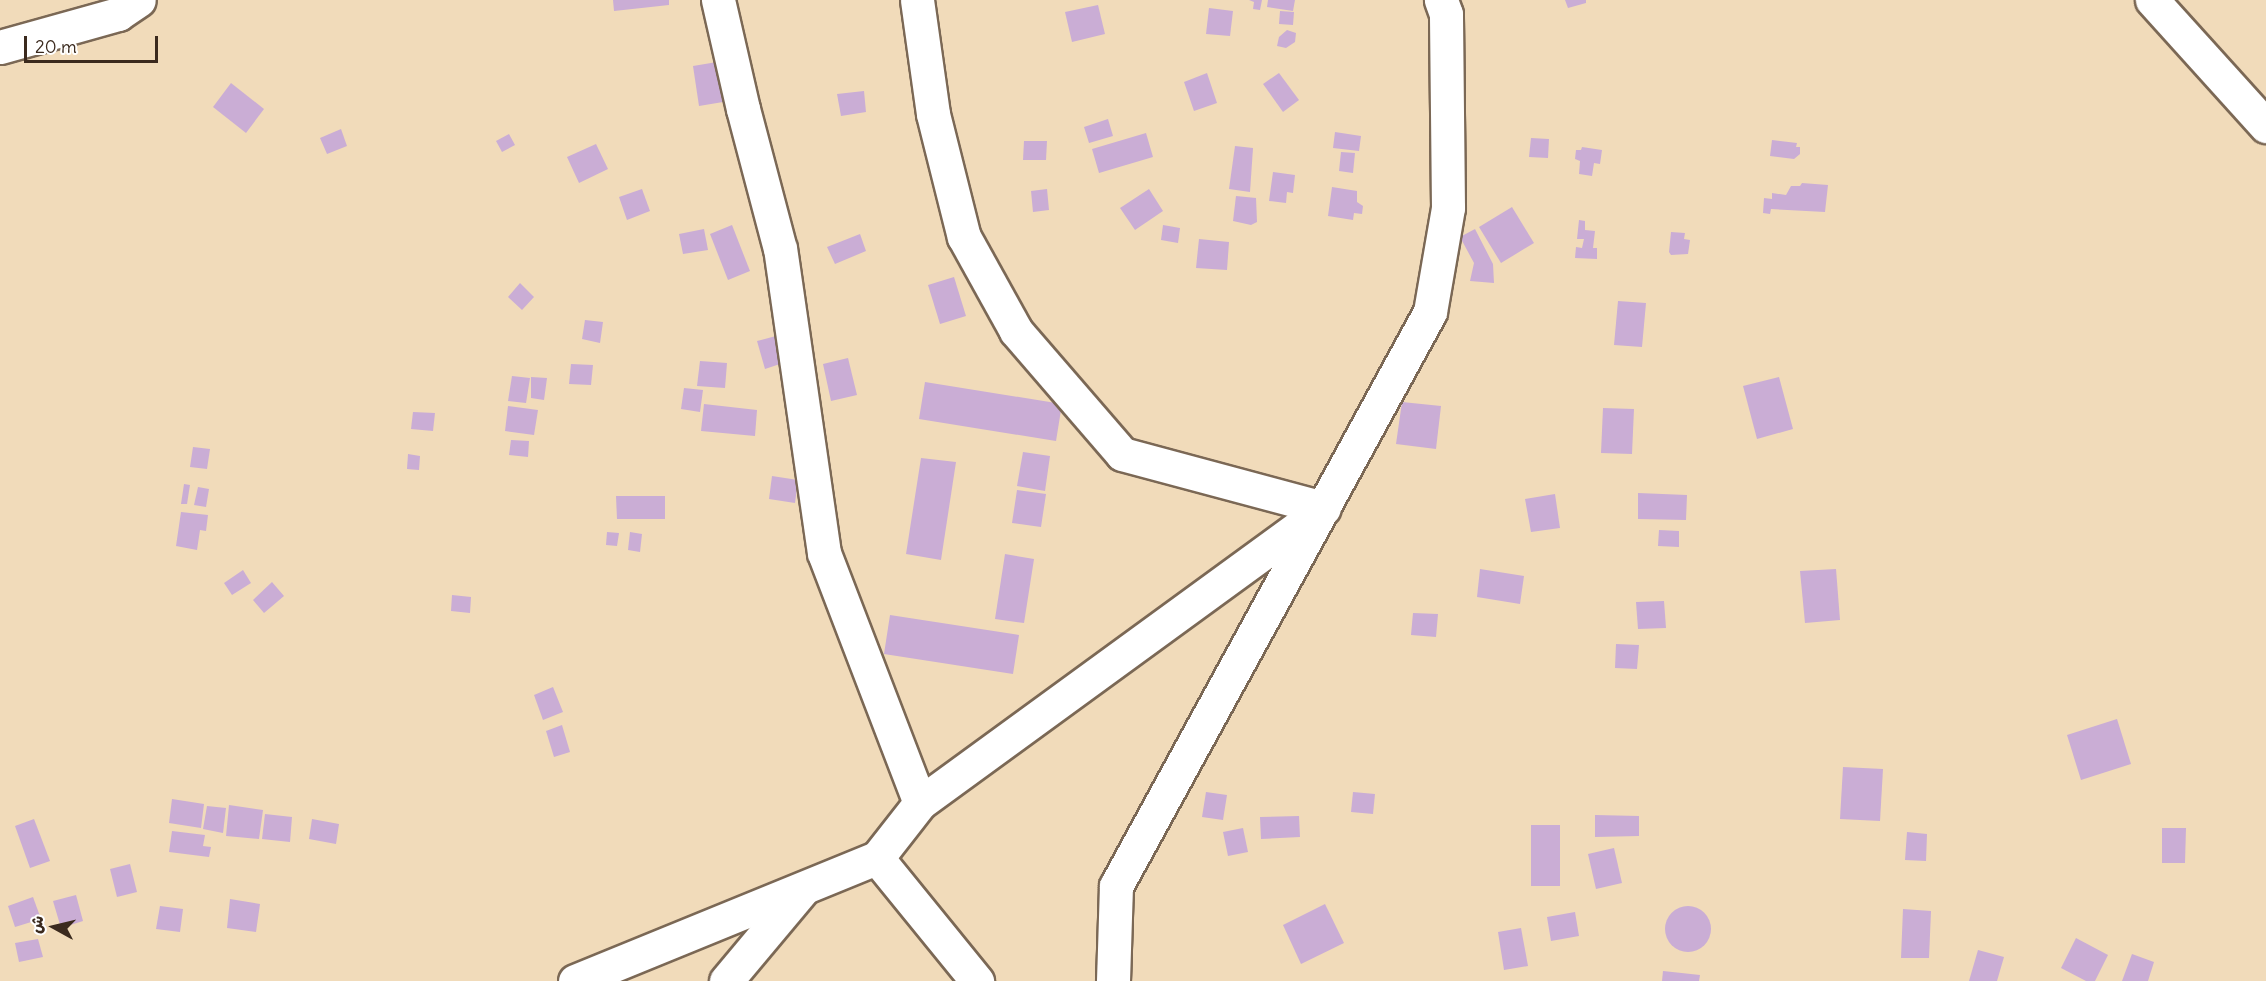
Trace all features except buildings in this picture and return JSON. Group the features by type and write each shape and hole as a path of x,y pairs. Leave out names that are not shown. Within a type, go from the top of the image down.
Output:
{"street":[{"path":"0,47 118,14 139,0"},
{"path":"718,0 743,109 780,249 824,553 920,803"},
{"path":"917,0 933,114 964,237 1016,331 1122,454 1324,508"},
{"path":"1113,981 1116,886 1430,312 1448,208 1446,14 1441,0"},
{"path":"2152,0 2266,126"},
{"path":"574,981 877,858 920,803 1324,508"},
{"path":"877,858 977,981"},
{"path":"726,981 805,888"}]}
